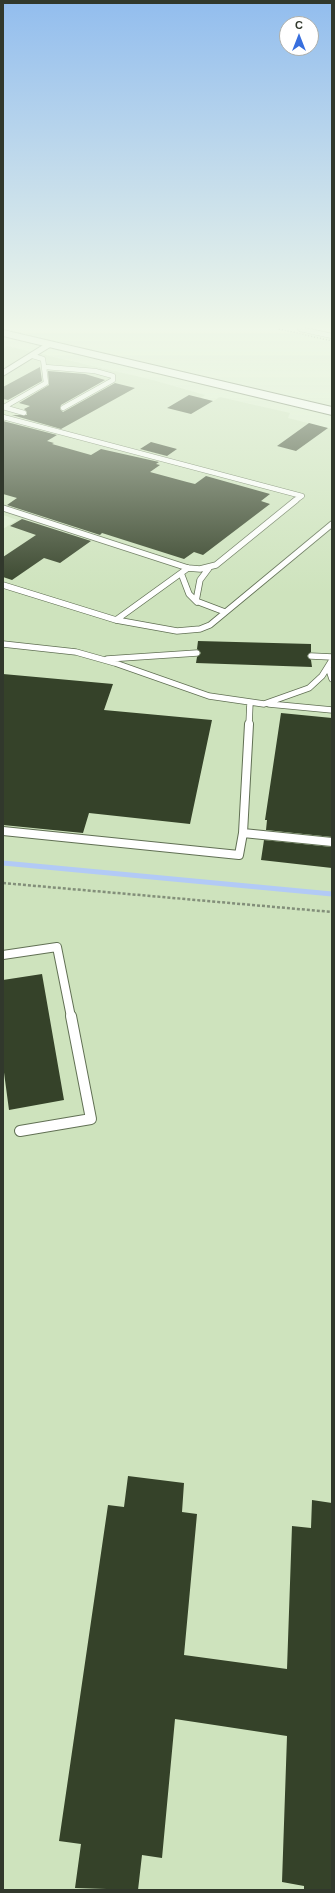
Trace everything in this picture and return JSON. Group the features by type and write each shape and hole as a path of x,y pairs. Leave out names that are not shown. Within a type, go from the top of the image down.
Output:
{"lane":[{"path":"3,508 188,568 200,570 216,565 302,496 4,417"},
{"path":"3,585 116,620 171,630 191,631 208,626 332,524"},
{"path":"116,620 188,568"},
{"path":"197,602 196,597 198,584 203,574 209,568"},
{"path":"181,573 188,592 197,602 225,612"},
{"path":"3,644 64,650 102,659 209,696 264,704 332,710"},
{"path":"102,659 197,653"},
{"path":"311,656 332,657"},
{"path":"264,704 309,688 317,682 332,660"},
{"path":"328,667 332,679"},
{"path":"3,831 240,855 243,833 250,702"},
{"path":"243,833 332,842"},
{"path":"3,955 57,947 91,1120 20,1131"}],"path":[{"path":"3,883 332,912"}],"shaded area":[{"path":"3,417 288,417 332,429 332,1890 3,1890 3,529 17,520 3,515"}],"building":[{"path":"20,417 82,417 61,429"},
{"path":"3,421 57,435 47,441 54,443 52,444 91,455 101,449 159,462 156,464 160,465 150,472 195,484 206,476 270,494 261,501 270,504 203,555 194,552 184,559 102,533 100,535 7,505 17,498 3,494"},
{"path":"309,423 328,428 296,451 277,446"},
{"path":"151,442 177,449 167,456 140,449"},
{"path":"22,519 91,541 60,563 44,558 12,580 3,577 3,557 36,535 10,526"},
{"path":"198,641 311,644 311,652 307,656 311,660 312,667 196,663 197,657 201,653 197,649"},
{"path":"3,674 113,684 104,710 212,720 190,824 89,813 83,833 3,825"},
{"path":"281,713 332,718 332,837 266,830 267,820 265,820"},
{"path":"264,840 332,847 332,868 261,860"},
{"path":"42,974 64,1100 9,1110 3,1065 3,980"},
{"path":"128,1476 184,1483 182,1512 197,1514 184,1655 287,1669 292,1526 311,1528 312,1500 332,1503 332,1890 304,1890 304,1886 282,1882 287,1736 175,1719 162,1858 142,1855 138,1890 75,1888 81,1844 59,1841 108,1505 124,1507"}],"waterway":[{"path":"3,863 332,894"}]}
